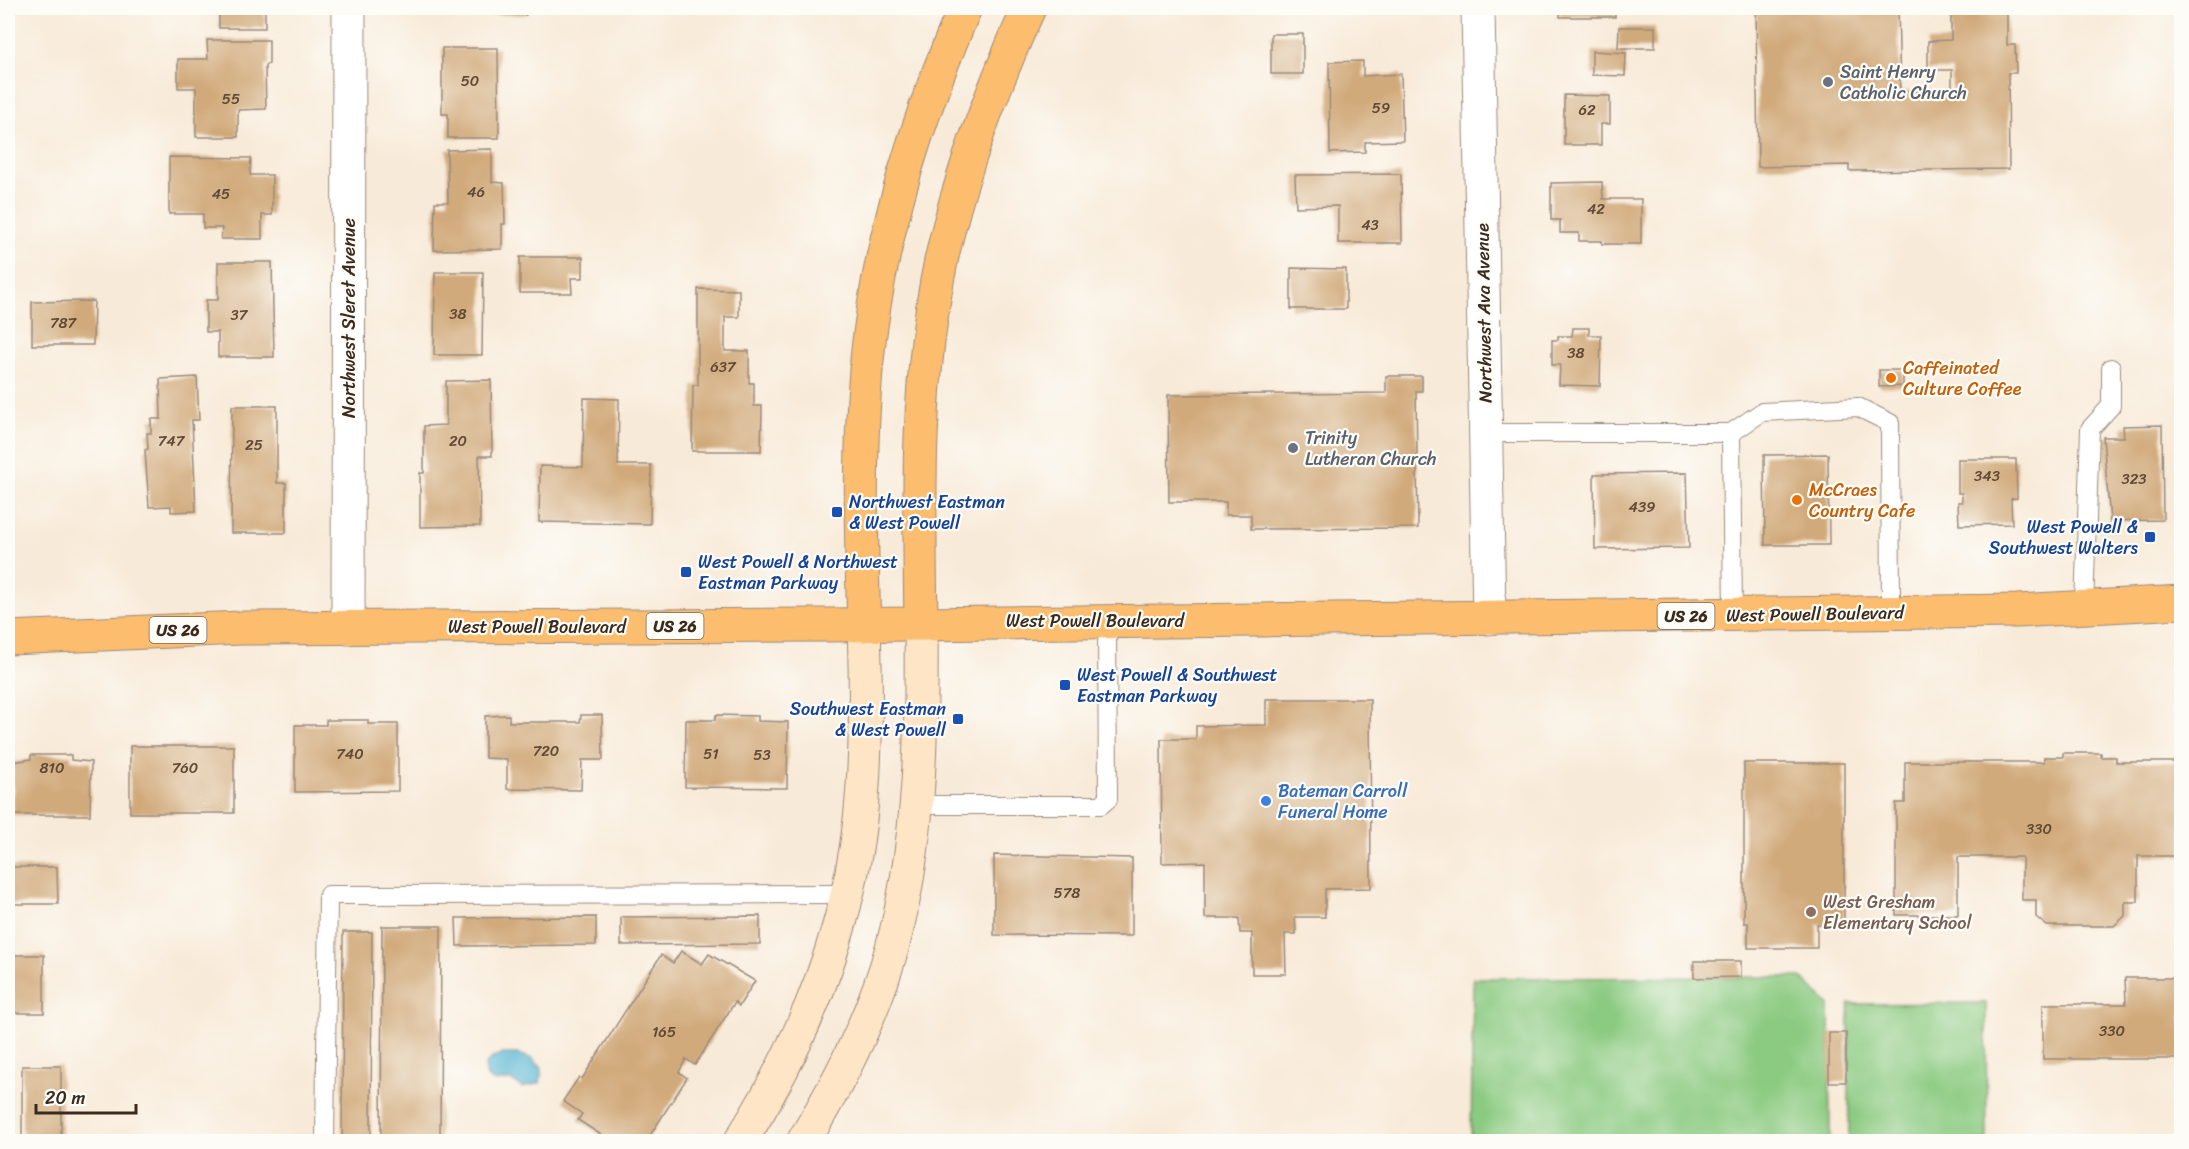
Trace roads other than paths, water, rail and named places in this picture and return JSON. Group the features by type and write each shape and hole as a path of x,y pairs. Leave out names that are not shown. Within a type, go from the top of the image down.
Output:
{"main road":[{"path":"740,1142 764,1104 797,1041 832,950 847,894 860,821 865,758 862,458 866,370 873,316 883,257 901,184 929,94 965,8"},
{"path":"803,1142 855,1048 892,949 917,805 921,623 920,476 922,413 930,330 939,272 968,161 1005,59 1029,8"},
{"name":"West Powell Boulevard","path":"8,638 218,629 864,625 1891,613 2084,608 2181,602"}],"street":[{"name":"Northwest Sleret Avenue","path":"348,628 349,8"},
{"name":"Northwest Ava Avenue","path":"1478,8 1489,618"}],"lane":[{"path":"2084,608 2090,429 2110,406 2111,368"},
{"path":"1486,433 1731,433 1762,412 1858,407 1890,423 1891,613"},
{"path":"1731,433 1733,615"},
{"path":"917,805 1101,805 1108,800 1107,621"},
{"path":"325,1142 328,895 847,894"}],"water":[{"path":"504,1054 519,1054 532,1059 542,1068 540,1083 522,1088 511,1080 495,1082 487,1077 485,1066 492,1058"}],"place":[{"name":"Saint Henry Catholic Church","path":"1828,82"},
{"name":"Caffeinated Culture Coffee","path":"1891,378"},
{"name":"Trinity Lutheran Church","path":"1293,448"},
{"name":"McCraes Country Cafe","path":"1797,500"},
{"name":"Northwest Eastman & West Powell","path":"837,512"},
{"name":"West Powell & Southwest Walters","path":"2150,537"},
{"name":"West Powell & Northwest Eastman Parkway","path":"686,572"},
{"name":"West Powell & Southwest Eastman Parkway","path":"1065,685"},
{"name":"Southwest Eastman & West Powell","path":"958,719"},
{"name":"Bateman Carroll Funeral Home","path":"1266,801"},
{"name":"West Gresham Elementary School","path":"1811,912"}]}
